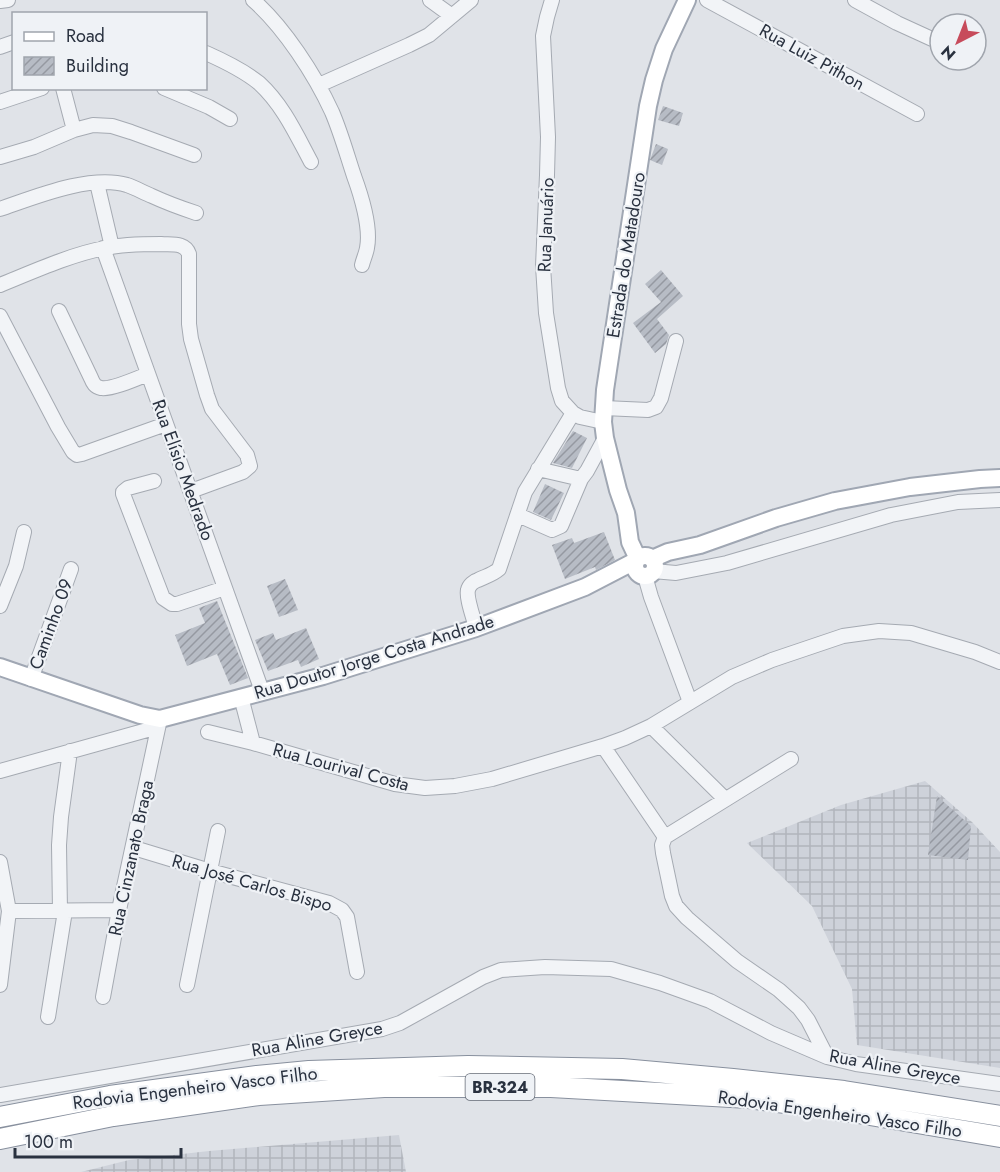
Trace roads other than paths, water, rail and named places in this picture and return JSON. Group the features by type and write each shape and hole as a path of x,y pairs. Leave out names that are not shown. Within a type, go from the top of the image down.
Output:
{"highway":[{"name":"Rodovia Engenheiro Vasco Filho","path":"0,1118 110,1096 257,1076 309,1071 468,1066 622,1069 733,1079 844,1091 1000,1116"},
{"name":"Rodovia Engenheiro Vasco Filho","path":"0,1138 113,1116 259,1095 384,1087 551,1087 749,1098 858,1113 1000,1137"}],"main road":[{"name":"Estrada do Matadouro","path":"646,566 630,542 626,513 615,481 604,423 605,390 648,106 664,49 687,0"},
{"name":"Rua Doutor Jorge Costa Andrade","path":"159,723 241,697 323,676 476,628 585,587 685,555 700,545 776,518 835,501 909,487 1000,478"},
{"path":"0,667 159,723"}],"street":[{"path":"0,1 8,0"},
{"path":"253,0 287,37 319,85 332,112 361,197 368,247 362,265"},
{"path":"430,0 452,16"},
{"path":"319,85 429,35 471,0"},
{"name":"Rua Januário","path":"552,0 543,36 548,138 544,290 558,388 562,401 573,413"},
{"name":"Rua Luiz Pithon","path":"707,0 917,114"},
{"path":"855,0 928,37"},
{"path":"207,53 235,67 260,84 290,122 311,162"},
{"path":"0,102 36,90"},
{"path":"64,90 74,130"},
{"path":"169,90 209,107 230,119"},
{"path":"0,158 93,125 112,126 194,155"},
{"path":"0,210 65,188 112,182 127,185 196,213"},
{"name":"Rua Elísio Medrado","path":"97,183 108,247 148,374 262,691"},
{"path":"0,285 108,247 146,244 184,246 187,249 191,339 207,395 212,409 247,455 250,466 243,472 191,491"},
{"path":"59,311 95,385 103,389 148,374"},
{"path":"0,316 58,427 77,455 166,424"},
{"path":"476,628 468,589 478,579 491,575 499,569 525,492 573,413 604,423 656,407 661,398 676,341"},
{"path":"518,516 552,530 561,526 581,478 587,471 604,423"},
{"path":"538,469 581,478"},
{"path":"154,481 125,489 123,494 160,593 167,602 177,604 225,588"},
{"path":"690,702 651,597 646,566 676,573 727,563 891,515 958,502 1000,500"},
{"path":"0,606 16,566 24,532"},
{"name":"Caminho 09","path":"31,679 71,569"},
{"name":"Rua Lourival Costa","path":"208,732 386,781 426,788 455,786 492,779 603,746 651,726 732,677 772,660 843,636 879,632 911,633 1000,662"},
{"name":"Rua Lourival Costa","path":"241,697 253,743"},
{"path":"0,771 159,723"},
{"name":"Rua Cinzanato Braga","path":"103,997 159,723"},
{"path":"651,726 725,799"},
{"path":"603,746 665,837"},
{"path":"48,1017 63,911 59,844 70,751"},
{"path":"790,759 665,837 662,845 676,906 737,961 779,990 799,1008 808,1020 827,1057"},
{"path":"187,985 218,831"},
{"name":"Rua José Carlos Bispo","path":"134,848 329,903 342,910 347,917 357,972"},
{"path":"0,862 9,912 0,986"},
{"path":"9,912 119,910"},
{"name":"Rua Aline Greyce","path":"0,1095 382,1029 400,1023 483,977 501,970 546,967 611,969 660,982 710,1001 771,1033 827,1057 856,1064 1000,1084"}]}
